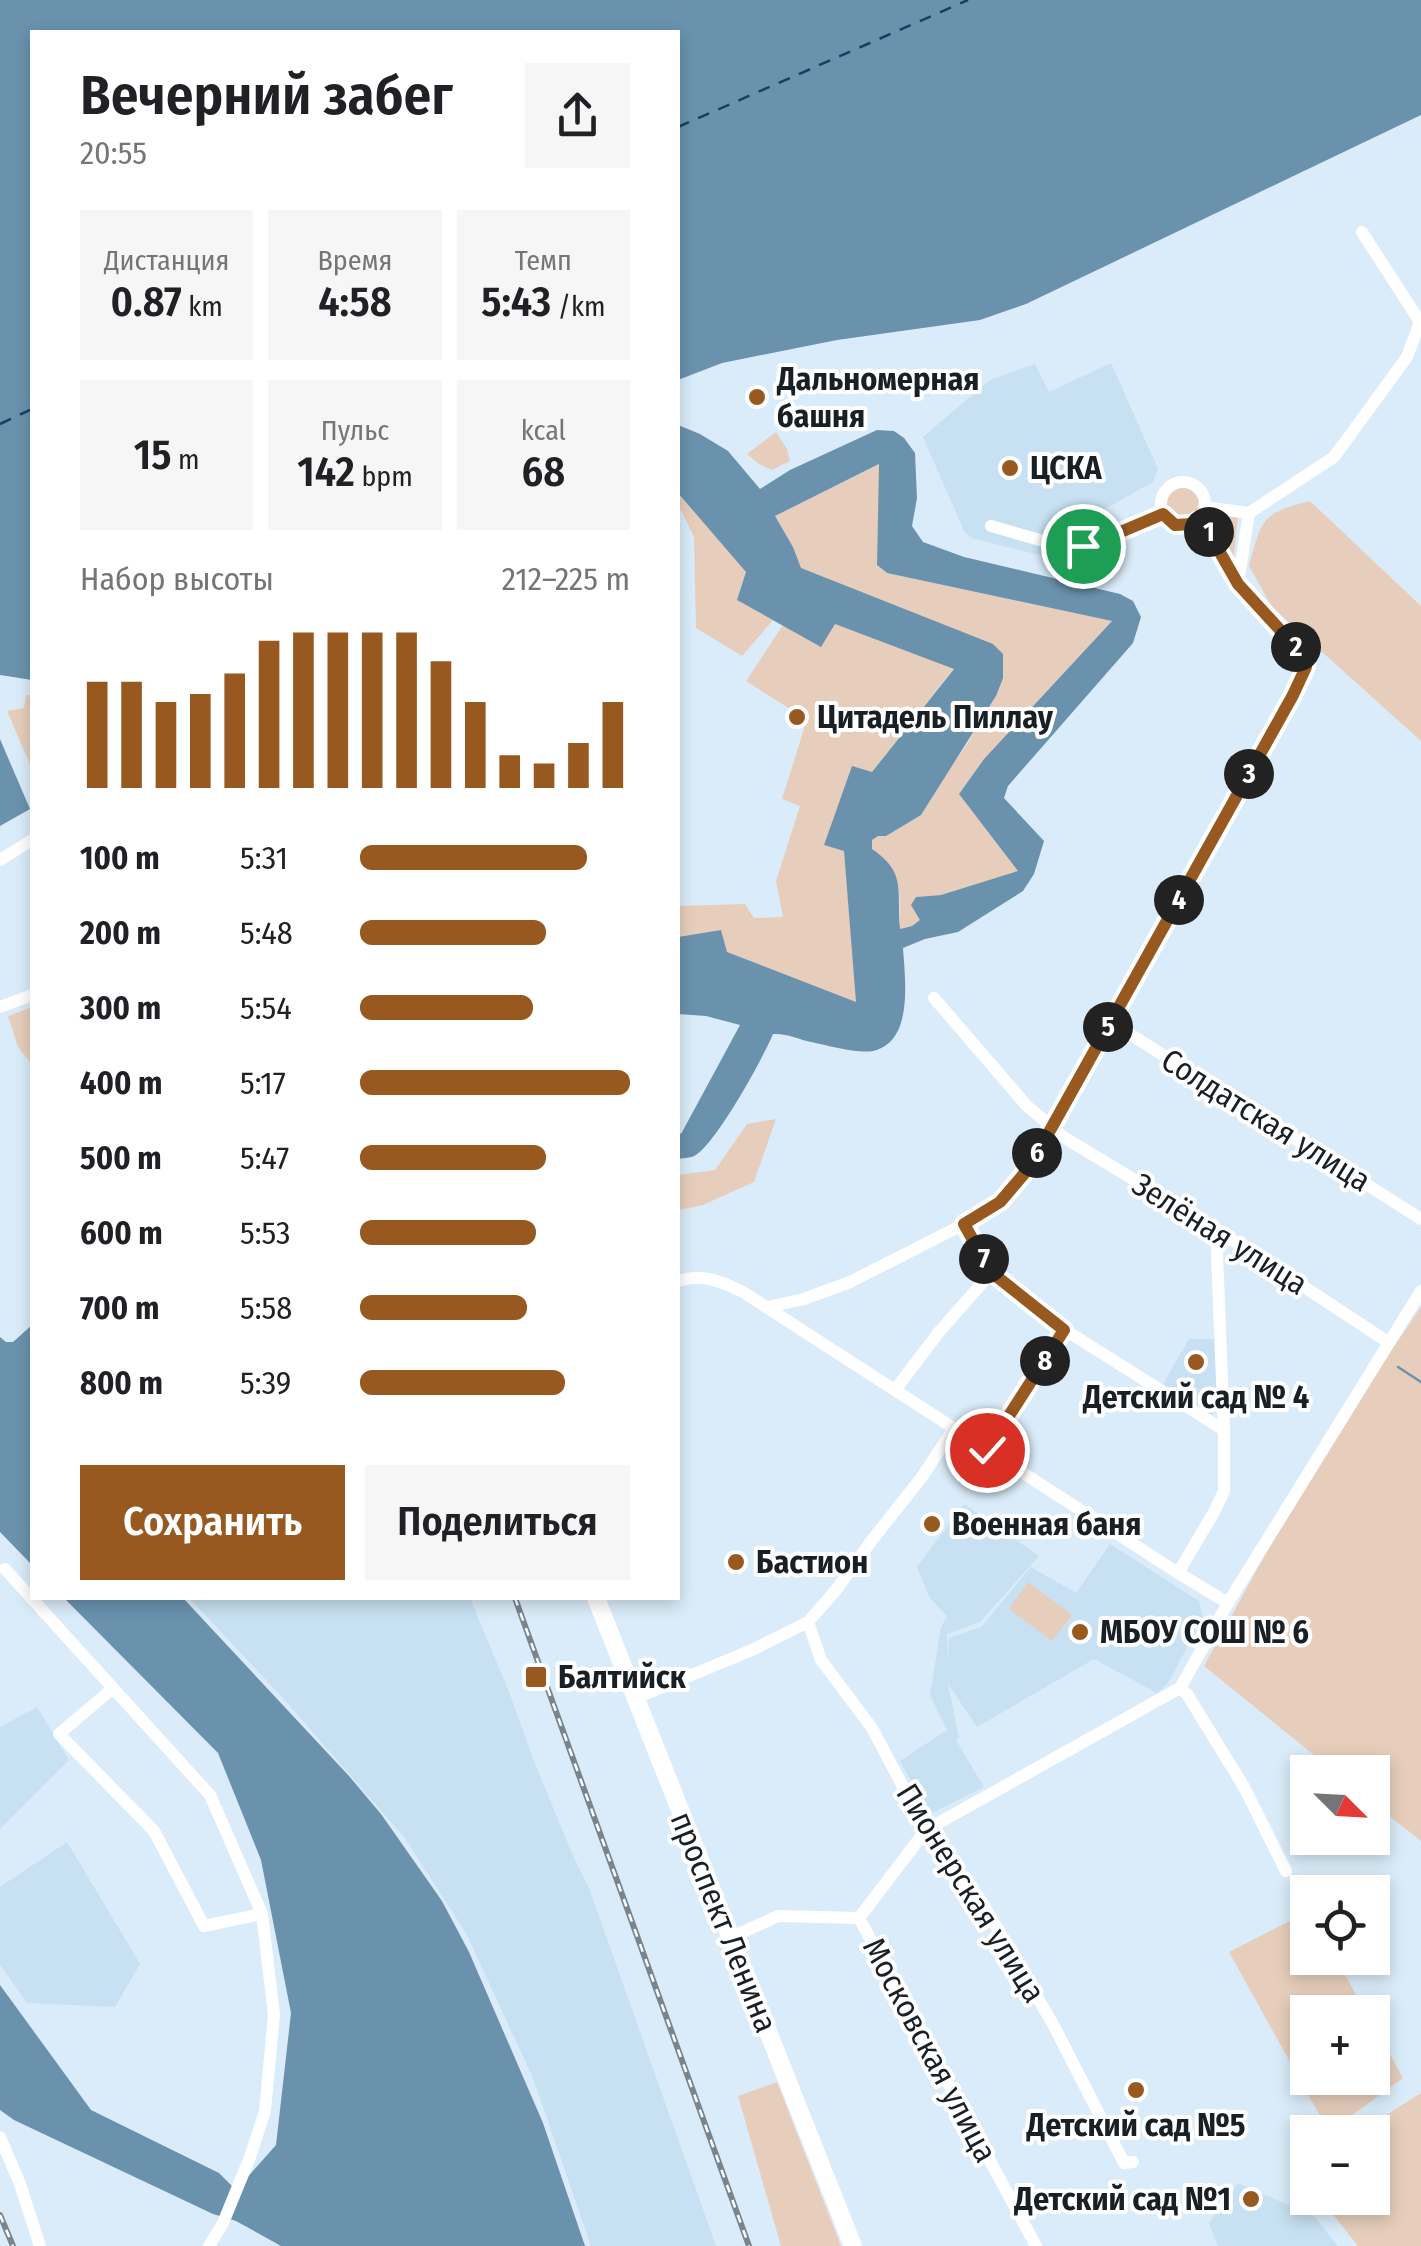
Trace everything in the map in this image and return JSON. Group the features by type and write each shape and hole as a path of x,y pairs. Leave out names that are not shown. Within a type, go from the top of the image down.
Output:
{"main road":[{"name":"проспект Ленина","path":"597,1600 853,2246"}],"street":[{"path":"1201,513 1249,513 1334,457 1407,357 1420,322 1362,232"},
{"path":"768,1307 850,1282 982,1215 1007,1194 1029,1168 1293,695 1306,667 1304,656 1238,584 1206,528 1201,492 1188,482 1166,490 1163,514 1175,525 1192,524 1201,513"},
{"path":"1238,584 1249,513"},
{"path":"991,526 1083,546 1163,514"},
{"path":"0,860 30,841"},
{"path":"0,1007 30,996"},
{"name":"Зелёная улица","path":"934,998 1026,1106 1065,1138 1216,1228 1388,1342"},
{"name":"Солдатская улица","path":"1110,1022 1421,1219"},
{"path":"964,1224 991,1272 1064,1330 1224,1430"},
{"path":"1178,1573 1224,1490 1216,1228"},
{"path":"895,1390 991,1272"},
{"path":"680,1280 713,1279 768,1307 1228,1603"},
{"path":"859,1918 926,1830 1180,1688 1228,1603 1421,1291"},
{"path":"987,1450 1064,1330"},
{"path":"636,1698 808,1622 922,1477 954,1428"},
{"path":"5,1569 30,1597"},
{"path":"33,1600 210,1795 262,1914 274,2015 265,2111 223,2223 209,2246"},
{"name":"Пионерская улица","path":"808,1622 821,1660 872,1728 926,1830 980,1899 1054,2026 1124,2163 1132,2162"},
{"path":"112,1688 59,1734 154,1831 204,1926 262,1914"},
{"path":"1180,1688 1244,1787 1286,1870"},
{"name":"Московская улица","path":"730,1938 778,1916 859,1918 1036,2246"},
{"path":"0,2137 40,2246"}],"shaded area":[{"path":"0,0 1421,0 1421,115 1026,304 980,320 837,340 722,363 680,379 680,30 30,30 30,680 0,675"},
{"path":"1111,363 1158,469 1153,482 1080,523 1068,562 971,538 964,531 923,437 990,380 1035,364 1049,392"},
{"path":"680,426 728,451 760,489 790,470 877,430 894,431 915,453 917,498 912,526 923,542 964,557 1120,594 1133,601 1141,617 1133,643 1008,786 1004,798 1044,841 1034,874 1023,891 958,932 903,948 904,1008 901,1023 886,1045 873,1051 859,1051 773,1034 714,1136 694,1156 680,1159 680,1133 740,1025 680,1014 680,937 721,930 727,952 856,1002 844,851 824,845 852,766 872,772 954,669 835,624 821,647 737,600 746,572 680,495","holes":["879,464 877,565 887,573 1112,621 984,759 959,794 1018,871 941,895 916,897 911,905 920,920 900,929 896,875 872,849 872,840 921,815 996,696 1003,678 1003,654 993,644 801,568 775,516"]},
{"path":"776,432 790,461 772,470 747,454"},
{"path":"880,464 877,565 887,573 1112,621 984,759 959,794 1019,871 941,895 916,897 921,920 900,929 895,874 872,849 872,840 948,771 996,696 907,610 801,569 774,516"},
{"path":"1182,486 1194,492 1200,504 1194,516 1182,522 1170,516 1164,504 1170,492"},
{"path":"680,495 747,572 739,601 773,620 742,656 696,628 694,537 681,510"},
{"path":"1310,501 1421,606 1421,741 1272,607 1249,566 1266,520"},
{"path":"1217,514 1238,515 1233,564 1210,523"},
{"path":"835,624 954,668 872,772 824,845 844,851 857,1003 726,952 721,930 680,937 680,906 745,904 754,918 783,917 776,881 800,806 782,799 804,729 798,714 746,681 783,625 821,646"},
{"path":"26,695 30,695 30,764 7,711 24,708"},
{"path":"0,739 30,809 0,826"},
{"path":"30,1008 30,1062 18,1047 8,1016"},
{"path":"776,1119 754,1182 703,1205 680,1210 680,1175 715,1170 747,1124"},
{"path":"1421,1307 1421,1841 1390,1816 1390,1755 1314,1755 1204,1666 1320,1455"},
{"path":"30,1327 30,1563 0,1532 0,1337 13,1342"},
{"name":"Детский сад № 4","path":"1189,1339 1216,1339 1213,1414 1163,1384"},
{"name":"МБОУ СОШ № 6","path":"964,1504 1039,1556 980,1622 947,1634 948,1661 949,1638 981,1627 1031,1567 1076,1593 1110,1544 1199,1601 1203,1618 1168,1683 1157,1693 1094,1659 977,1727 948,1684 959,1738 956,1740 984,1787 930,1814 900,1761 947,1730 930,1695 941,1627 947,1616 930,1598 917,1567"},
{"path":"1028,1582 1072,1615 1052,1641 1009,1609"},
{"path":"66,1600 185,1600 381,1814 442,1901 469,1952 543,2123 585,2246 281,2246 0,2110 0,1985 91,2110 219,2173 236,2190 276,2145 291,2013 261,1860 218,1753"},
{"path":"191,1600 471,1600 589,1888 716,2246 591,2246 533,2078 466,1933 404,1837"},
{"path":"37,1707 69,1760 0,1829 0,1727"},
{"path":"67,1842 140,1964 115,2007 27,2003 0,1965 0,1887"},
{"path":"1290,1921 1290,1975 1345,1975 1356,1995 1290,1995 1290,2062 1229,1952"},
{"path":"1390,2055 1403,2078 1390,2087"},
{"path":"777,2082 841,2246 781,2246 738,2096"},
{"path":"1421,2093 1421,2246 1358,2246 1333,2215 1390,2215 1390,2115 1386,2115"},
{"path":"1308,2095 1380,2095 1352,2115 1320,2115"},
{"name":"Детский сад №1","path":"1238,2183 1290,2206 1290,2215 1314,2216 1338,2246 1218,2246 1209,2223"}],"waterway":[{"path":"1398,1367 1421,1382"}],"ferry route":[{"path":"680,126 968,0"},
{"path":"0,424 30,410"}],"railway":[{"path":"516,1600 749,2246"},
{"path":"0,2215 13,2246"}],"place":[{"name":"Дальномерная башня","path":"757,397"},
{"name":"ЦСКА","path":"1010,468"},
{"name":"Цитадель Пиллау","path":"797,717"},
{"name":"Детский сад № 4","path":"1196,1362"},
{"name":"Военная баня","path":"932,1524"},
{"name":"Бастион","path":"736,1562"},
{"name":"МБОУ СОШ № 6","path":"1080,1632"},
{"name":"Балтийск","path":"536,1677"},
{"name":"Детский сад №5","path":"1136,2090"},
{"name":"Детский сад №1","path":"1251,2199"}],"route":[{"path":"987,1450 1064,1330 991,1272 964,1224 1000,1202 1029,1168 1306,667 1304,656 1238,584 1198,520 1183,526 1175,525 1163,514 1154,516 1083,546"}]}
